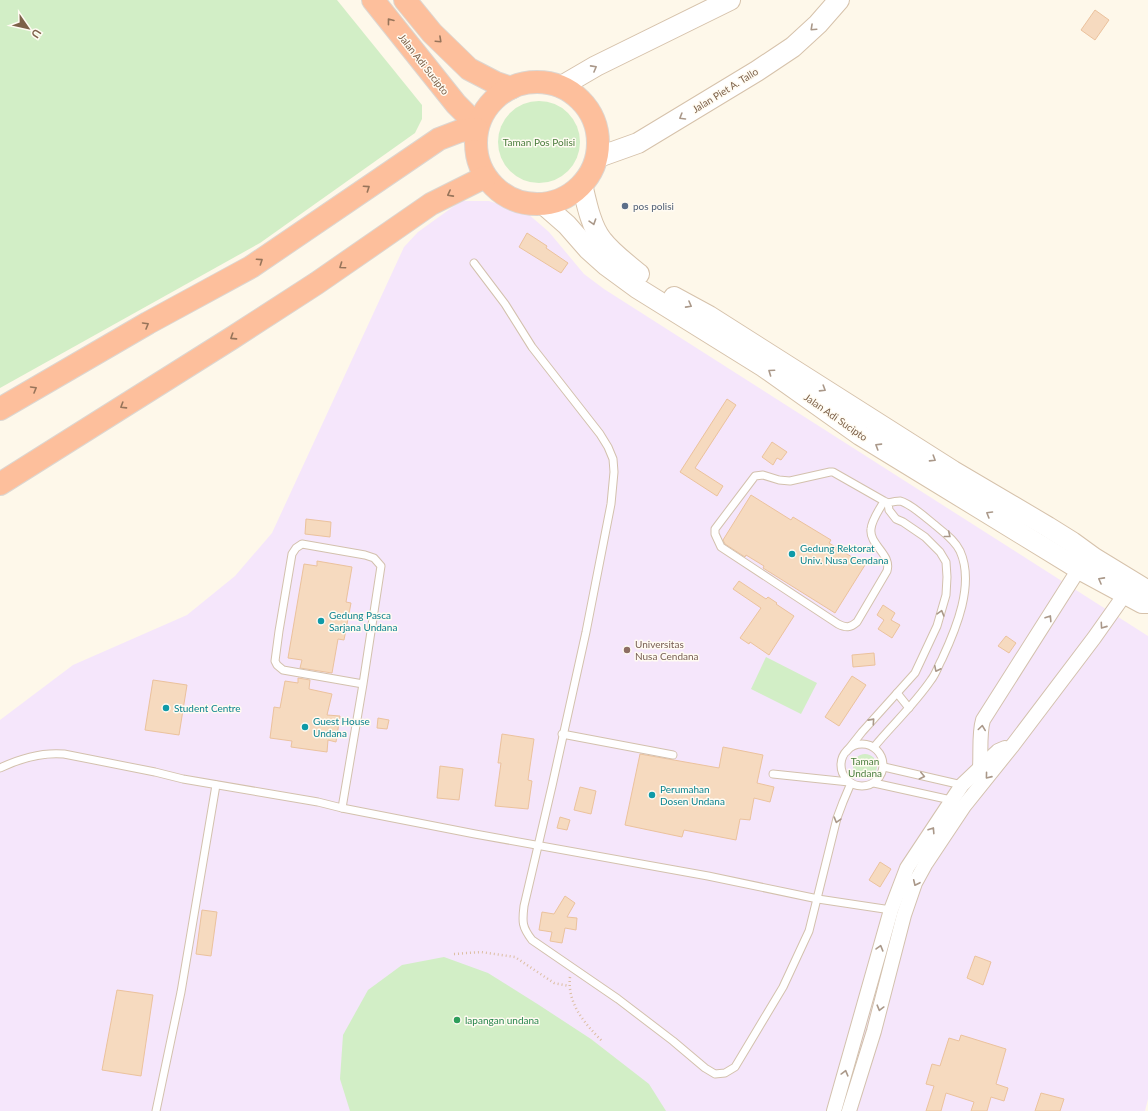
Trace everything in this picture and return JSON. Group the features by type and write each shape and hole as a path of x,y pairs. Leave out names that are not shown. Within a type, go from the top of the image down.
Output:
{"highway":[{"name":"Jalan Adi Sucipto","path":"373,0 456,104 478,127"},
{"path":"405,0 432,34 469,69 496,83 511,88"},
{"path":"544,82 560,87 578,99 591,116 597,137 596,158 590,172 582,184 570,194 557,201 543,204 521,202 501,193 485,177 478,162 476,146 478,127 486,110 497,97 511,88 527,83 544,82"},
{"path":"0,409 148,323 251,267 439,139 460,131 478,127"},
{"path":"0,484 317,283 431,204 485,177"}],"main road":[{"path":"560,87 596,66 730,0"},
{"name":"Jalan Piet A. Tallo","path":"596,158 638,143 751,75 793,47 818,24 839,0"},
{"name":"Jalan Adi Sucipto","path":"582,184 594,228 601,240 618,257 648,281 709,316 953,472 1048,527 1084,562"},
{"name":"Jalan Adi Sucipto","path":"543,204 567,225 607,266 637,288 764,367 860,434 1084,562 1136,589 1142,603 1148,603"}],"street":[{"path":"980,767 982,749 981,728 983,720 1084,562"},
{"path":"834,1111 891,910 908,868 958,803 1013,745 1094,638 1136,589"},
{"path":"850,1111 874,1031 904,915 915,883 958,803 962,785 998,751 1013,745"},
{"path":"891,910 904,915"}],"lane":[{"path":"474,263 504,304 532,347 600,434 613,459 614,472 611,504 586,632 524,906 522,920 524,930 532,940 618,999 673,1040 705,1068 715,1074 725,1073 735,1067 783,987 809,931 837,818 850,783"},
{"path":"874,747 932,680 955,632 961,608 964,586 964,567 960,551 953,540 910,506 901,501 886,502 839,475 830,472 790,481 779,480 763,475 755,476 715,529 715,534 721,547 846,628 851,627 857,622 888,571 888,563 884,554 870,531 872,524 886,502"},
{"path":"850,783 843,775 841,767 842,758 862,732 915,673 934,633 946,595 948,577 946,562 935,546 925,537 909,525 896,519 888,510 886,502"},
{"path":"342,808 363,684 381,566 374,558 364,555 302,544 296,548 292,554 275,661 283,670 363,684"},
{"path":"897,693 909,708"},
{"path":"562,734 673,755"},
{"path":"773,774 850,783 858,786 867,786 874,783 881,776 884,767 883,760 879,752 874,747 865,744 855,745 847,751"},
{"path":"0,768 37,754 53,753 80,757 183,779 318,802 342,808 708,876 818,899 891,910"},
{"path":"884,767 962,785"},
{"path":"874,783 958,803"},
{"path":"156,1111 181,992 216,785"}],"path":[{"path":"454,954 481,952 515,957 554,984 569,986"},
{"path":"570,966 569,986 575,1008 589,1028 602,1041"}],"shaded area":[{"name":"Universitas Nusa Cendana","path":"461,201 489,201 527,213 549,232 584,274 604,289 1148,636 1148,1099 1145,1111 0,1111 0,720 73,665 187,615 235,576 272,533 404,247 418,232"}],"green space":[{"path":"0,0 337,0 422,105 422,119 415,133 260,243 0,388"},
{"name":"Taman Pos Polisi","path":"531,101 547,101 562,108 573,119 580,134 580,150 577,158 568,171 555,180 547,183 531,183 516,176 505,165 498,150 498,134 505,119 516,108"},
{"path":"766,657 817,683 801,714 751,689"},
{"name":"Taman Undana","path":"865,754 870,755 876,761 876,771 870,777 865,778 860,777 854,771 853,766 854,761 860,755"},
{"name":"lapangan undana","path":"444,957 488,973 591,1039 649,1084 666,1111 350,1111 340,1079 343,1035 368,990 402,965"}],"building":[{"path":"1095,10 1109,20 1095,40 1081,30"},
{"path":"527,233 547,246 546,248 568,263 561,273 519,247"},
{"path":"727,399 736,405 695,468 723,486 717,496 680,472"},
{"path":"772,442 787,452 781,460 777,458 773,465 762,457"},
{"name":"Gedung Rektorat Univ. Nusa Cendana","path":"751,495 791,520 793,517 831,540 829,543 865,565 835,613 763,568 764,566 746,555 745,557 725,544 723,540"},
{"path":"306,519 331,522 330,537 305,534"},
{"name":"Gedung Pasca Sarjana Undana","path":"317,561 352,567 346,602 351,603 344,640 338,639 332,673 300,668 302,660 288,658 304,564 317,566"},
{"path":"739,581 766,599 768,597 794,616 769,655 750,642 749,644 740,638 761,608 733,589"},
{"path":"883,605 895,613 891,620 900,625 892,638 878,629 884,620 877,615"},
{"path":"1006,636 1016,643 1009,653 998,646"},
{"path":"874,653 875,665 853,667 852,655"},
{"path":"852,676 866,685 839,726 825,717"},
{"name":"Guest House Undana","path":"298,678 310,680 309,689 332,694 327,715 340,716 336,742 328,740 327,752 291,747 292,741 270,738 274,707 280,708 285,681 298,683"},
{"name":"Student Centre","path":"153,680 187,685 179,735 145,730"},
{"path":"378,718 389,720 387,729 377,728"},
{"path":"502,734 534,739 528,780 532,781 528,809 495,806 501,763 498,763"},
{"path":"723,747 763,755 757,783 774,787 770,802 754,798 750,820 740,819 736,840 684,830 682,837 625,825 640,754 719,768"},
{"path":"440,766 463,769 459,800 437,798"},
{"path":"580,787 596,791 591,814 574,810"},
{"path":"560,817 570,820 567,830 557,828"},
{"path":"880,862 891,869 880,887 869,880"},
{"path":"565,896 575,903 567,917 577,918 576,930 565,928 562,943 550,941 552,932 539,930 542,912 554,914"},
{"path":"202,910 217,912 211,956 196,954"},
{"path":"975,956 991,962 983,985 967,978"},
{"path":"117,990 153,995 141,1076 102,1070"},
{"path":"961,1035 1006,1049 996,1084 1008,1088 1004,1101 991,1097 987,1111 971,1111 974,1102 946,1093 941,1111 926,1111 934,1086 926,1084 932,1064 940,1066 949,1038 959,1041"},
{"path":"1041,1093 1064,1099 1060,1111 1035,1111"}],"place":[{"name":"pos polisi","path":"625,206"},
{"name":"Gedung Rektorat Univ. Nusa Cendana","path":"792,554"},
{"name":"Gedung Pasca Sarjana Undana","path":"321,621"},
{"name":"Universitas Nusa Cendana","path":"627,650"},
{"name":"Student Centre","path":"166,708"},
{"name":"Guest House Undana","path":"305,727"},
{"name":"Perumahan Dosen Undana","path":"652,795"},
{"name":"lapangan undana","path":"457,1020"}]}
